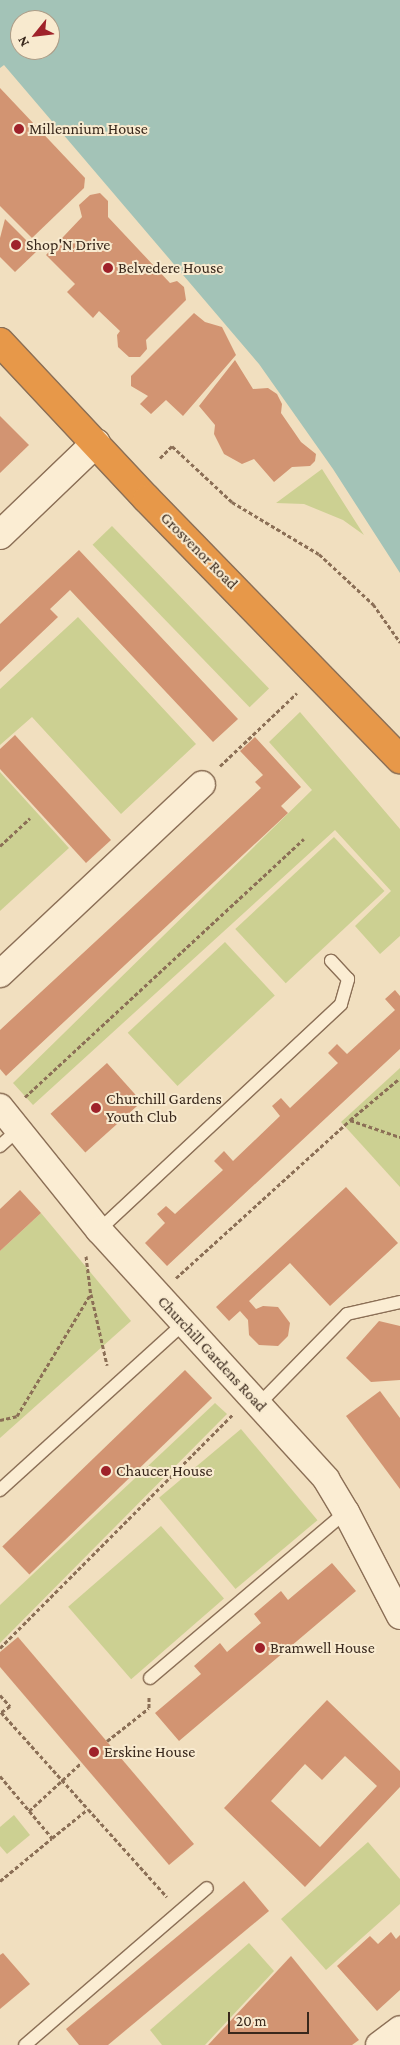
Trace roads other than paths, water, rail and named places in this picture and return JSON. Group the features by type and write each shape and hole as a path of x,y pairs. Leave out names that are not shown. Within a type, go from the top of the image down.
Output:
{"highway":[{"name":"Grosvenor Road","path":"0,342 400,759"}],"street":[{"path":"0,535 96,443"},
{"path":"0,974 202,784"},
{"name":"Churchill Gardens Road","path":"6,1124 183,1324 259,1404 326,1479 346,1512 400,1616"},
{"path":"379,2045 400,2029"}],"lane":[{"path":"100,1230 341,1004 348,979 331,961"},
{"path":"259,1404 347,1314 400,1302"},
{"path":"0,1490 183,1324"},
{"path":"150,1678 346,1512"},
{"path":"25,2045 207,1888"}],"place":[{"name":"Millennium House","path":"19,129"},
{"name":"Shop'N Drive","path":"16,245"},
{"name":"Belvedere House","path":"108,268"},
{"name":"Churchill Gardens Youth Club","path":"96,1108"},
{"name":"Chaucer House","path":"106,1471"},
{"name":"Bramwell House","path":"260,1648"},
{"name":"Erskine House","path":"94,1752"}]}
